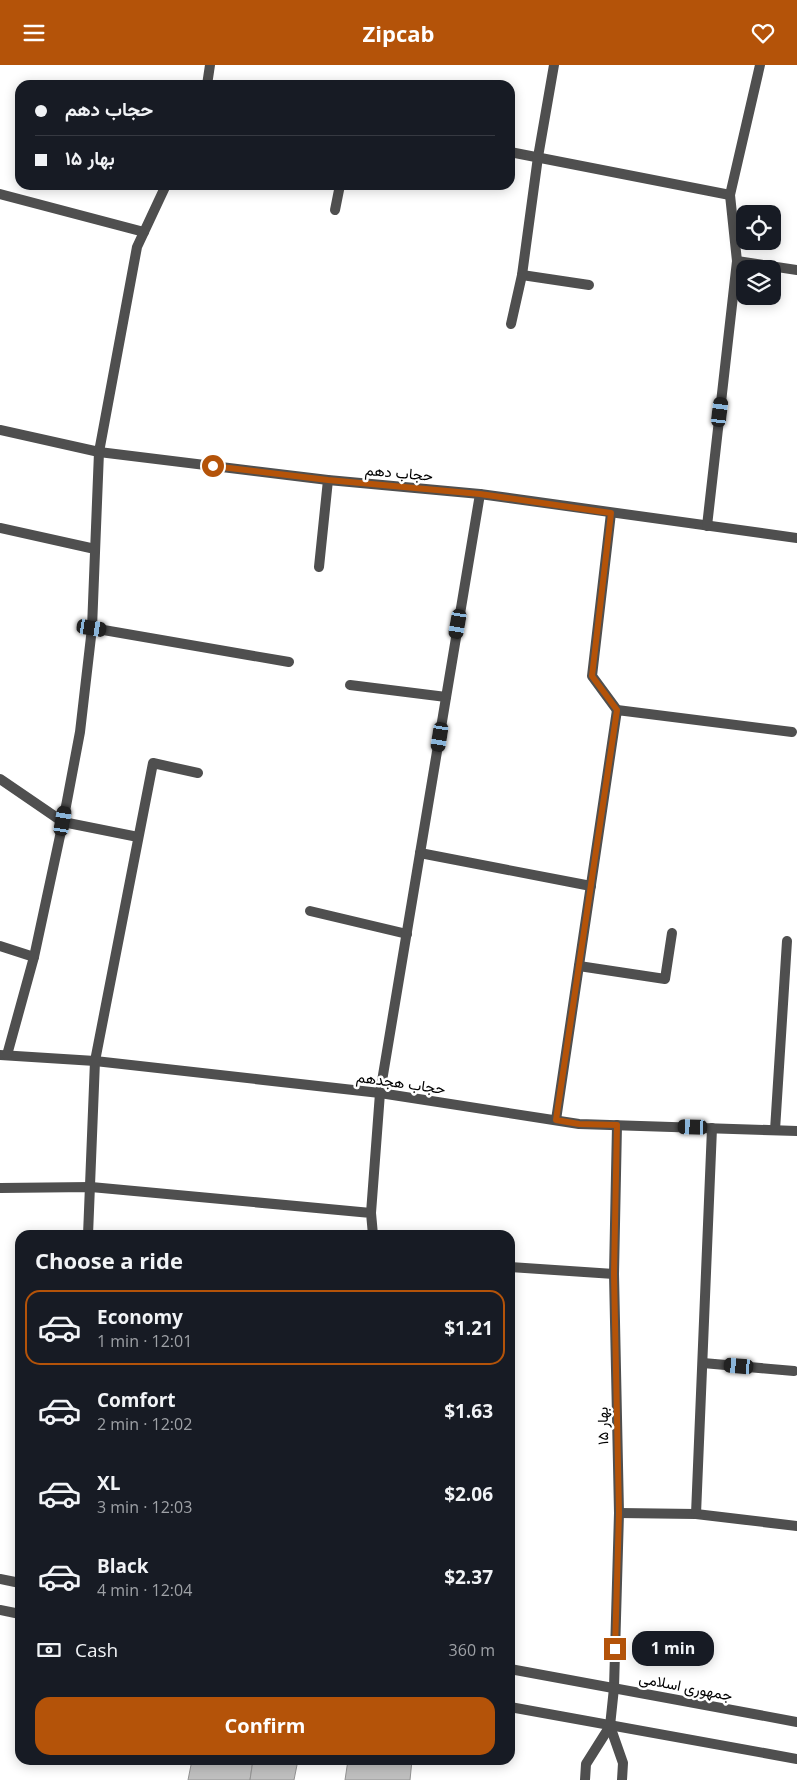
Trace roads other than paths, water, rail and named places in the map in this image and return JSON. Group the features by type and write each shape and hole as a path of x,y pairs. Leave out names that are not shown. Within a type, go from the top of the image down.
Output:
{"street":[{"path":"208,80 210,65"},
{"path":"511,324 522,275 538,157 554,65"},
{"path":"737,260 730,195 760,65"},
{"path":"515,154 730,195"},
{"path":"4,1055 34,957 80,732 92,628 99,452 137,247 164,190"},
{"path":"335,210 339,190"},
{"path":"0,194 144,232"},
{"path":"781,268 797,270"},
{"path":"707,526 736,270"},
{"path":"522,275 589,285"},
{"name":"حجاب دهم","path":"0,430 99,452 328,480 480,494 797,539"},
{"path":"319,567 328,480"},
{"path":"373,1230 372,1213 380,1093 480,494"},
{"path":"556,1120 617,710 592,676 611,513"},
{"path":"0,528 95,549"},
{"path":"92,628 289,662"},
{"path":"350,685 446,697"},
{"path":"617,710 792,732"},
{"path":"88,1230 95,1061 153,763 198,773"},
{"path":"0,779 63,821 138,837"},
{"path":"420,853 591,886"},
{"path":"310,911 407,934"},
{"path":"579,966 665,979 672,933"},
{"path":"775,1130 787,941"},
{"path":"0,946 34,957"},
{"name":"حجاب هجدهم","path":"4,1055 95,1061 380,1093 579,1124 797,1131"},
{"name":"بهار ۱۵","path":"610,1727 614,1688 619,1513 614,1274 617,1125"},
{"path":"696,1514 712,1128"},
{"path":"0,1188 91,1187 372,1213"},
{"path":"515,1267 614,1274"},
{"path":"702,1363 794,1371"},
{"path":"619,1513 696,1514 797,1526"},
{"path":"0,1579 15,1582"},
{"path":"0,1610 15,1613"},
{"name":"جمهوری اسلامی","path":"515,1670 797,1722"},
{"path":"515,1708 610,1727 797,1759"},
{"path":"585,1780 586,1764 610,1727"},
{"path":"610,1727 623,1763 622,1780"}]}
